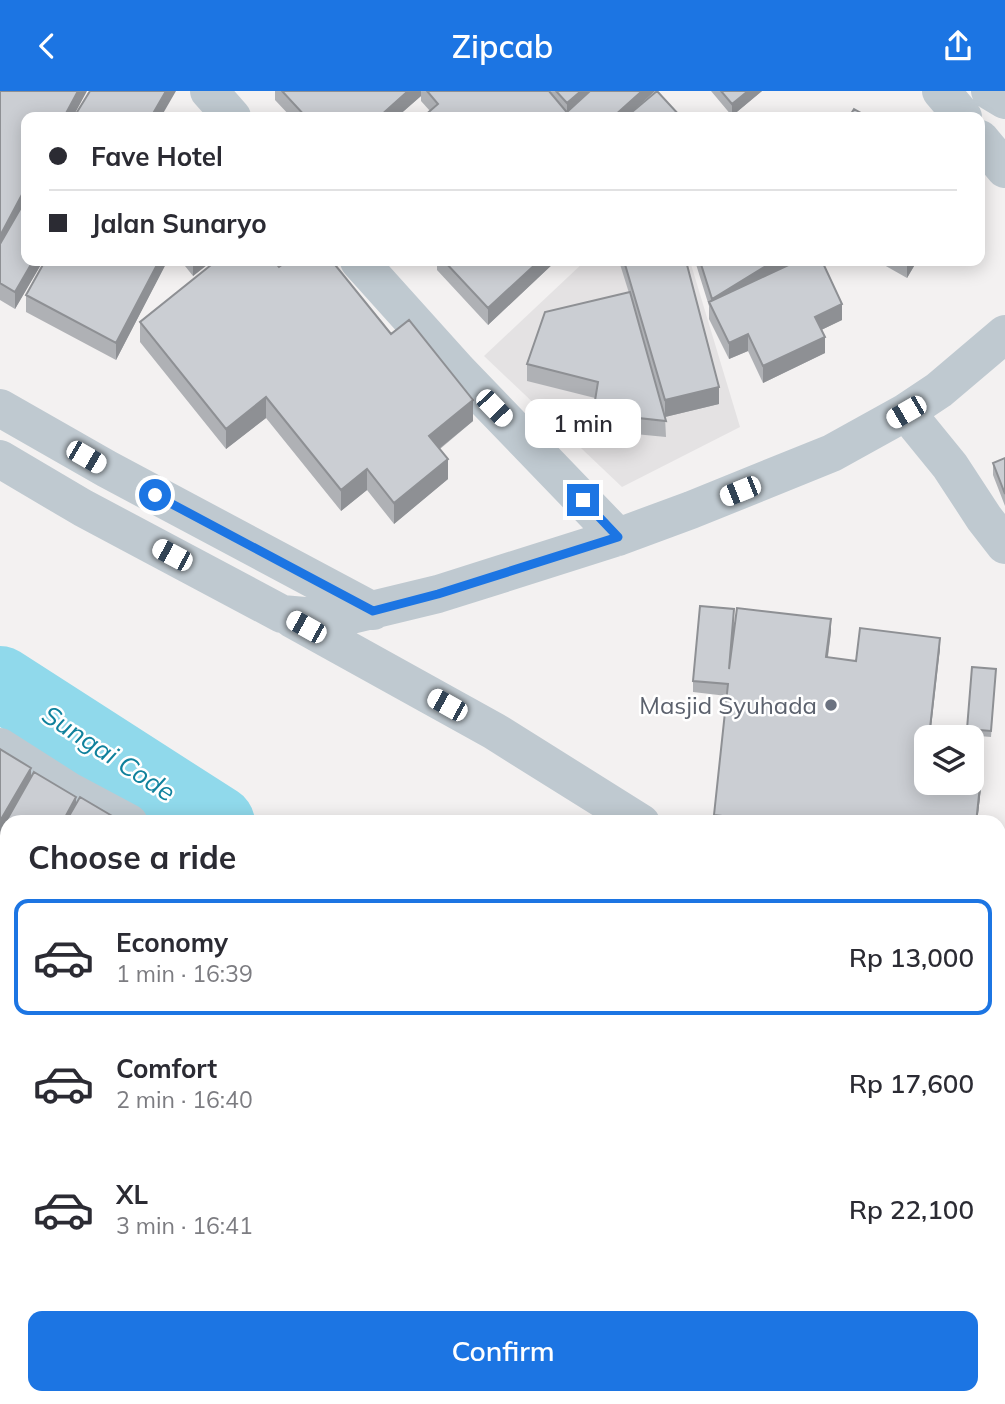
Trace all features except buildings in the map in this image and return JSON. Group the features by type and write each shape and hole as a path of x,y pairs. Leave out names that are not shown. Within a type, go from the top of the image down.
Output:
{"street":[{"path":"209,91 228,112"},
{"path":"942,91 959,112"},
{"path":"990,91 1005,100"},
{"path":"985,145 1005,169"},
{"path":"364,266 458,371 618,537"},
{"path":"282,614 327,618 373,611 438,594 618,537 691,510 832,453 906,412 967,368 1005,334"},
{"path":"0,408 107,469 373,611"},
{"path":"906,412 950,466 1005,545"},
{"path":"0,459 83,508 494,730 628,815"},
{"path":"83,508 107,469"},
{"path":"0,747 69,791 114,815"}],"shaded area":[{"path":"580,266 692,266 740,427 622,487 484,356"}],"waterway":[{"name":"Sungai Code","path":"0,683 206,815"}],"place":[{"name":"Masjid Syuhada","path":"831,705"}],"route":[{"path":"155,495 373,611 406,604 618,537 583,500"}]}
